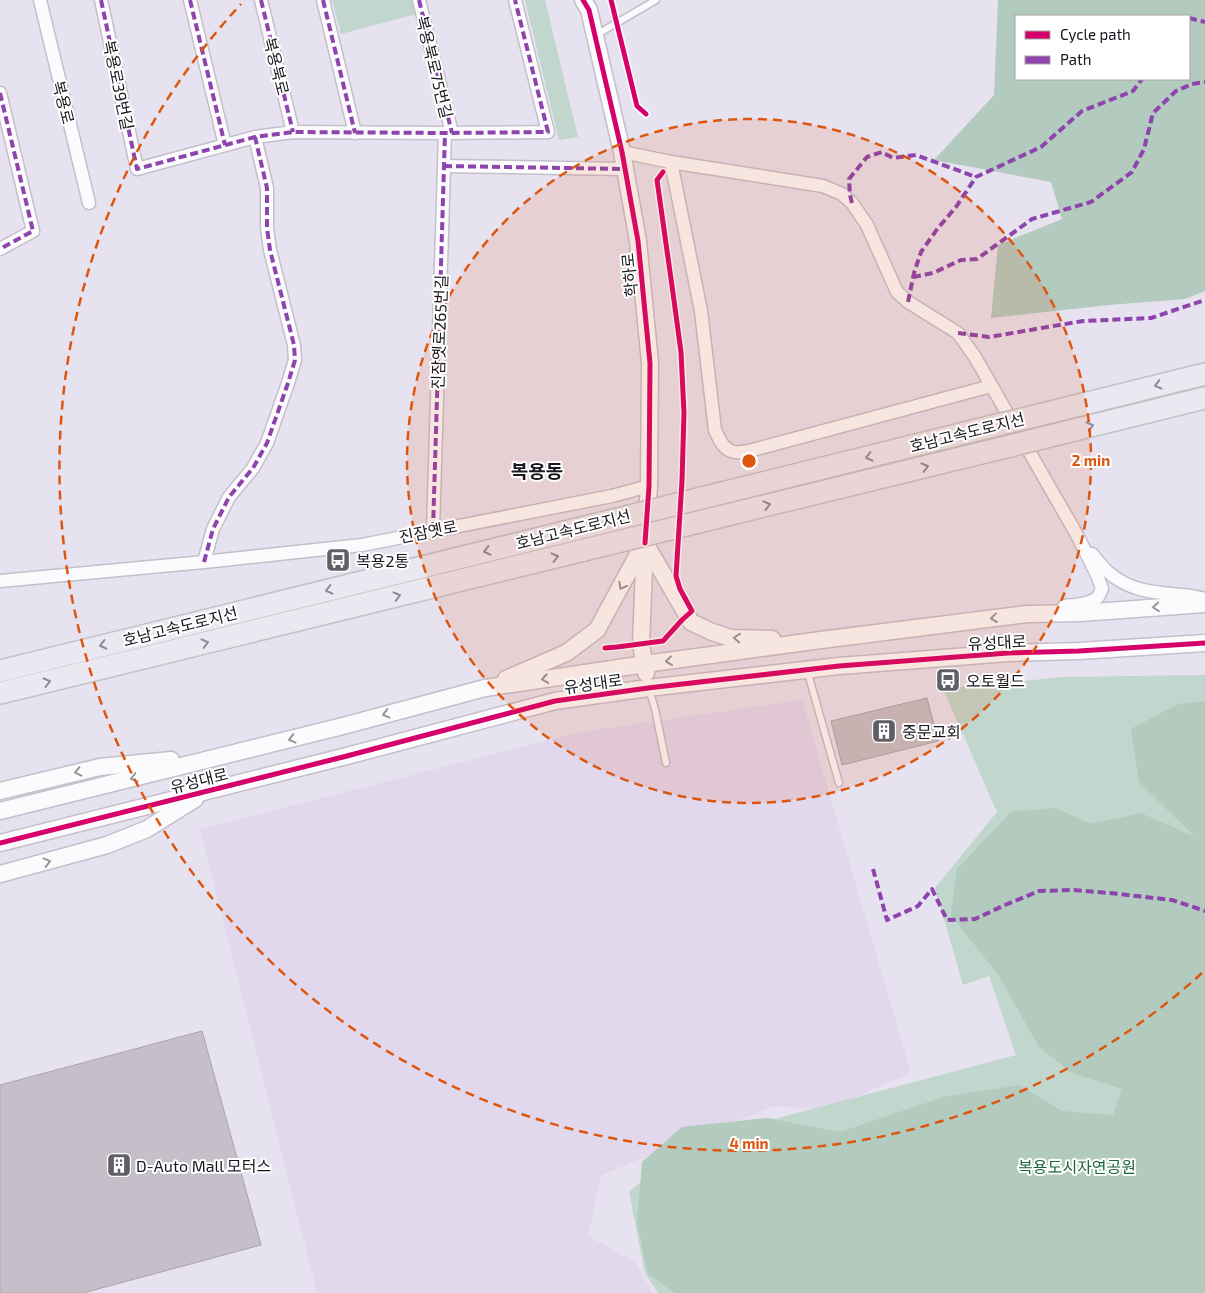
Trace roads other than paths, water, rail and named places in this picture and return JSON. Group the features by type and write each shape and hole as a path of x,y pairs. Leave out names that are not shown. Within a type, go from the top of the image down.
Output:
{"highway":[{"name":"호남고속도로지선","path":"0,671 1205,374"},
{"name":"호남고속도로지선","path":"0,693 1205,398"}],"street":[{"name":"복용로","path":"40,0 89,203"},
{"name":"복용로39번길","path":"100,0 138,169 225,145"},
{"path":"190,0 225,145 254,137 293,132 548,132 515,0"},
{"name":"복용북로","path":"261,0 293,132"},
{"path":"323,0 355,133"},
{"name":"복용북로75번길","path":"419,0 448,133"},
{"name":"학하로","path":"587,3 622,152 638,241 650,362 649,486 641,644 648,688"},
{"path":"0,93 33,231 0,249"},
{"name":"진잠옛로265번길","path":"432,530 444,166 448,133"},
{"path":"204,562 213,529 228,497 253,468 267,443 295,360 294,345 270,250 267,228 268,188 254,137"},
{"path":"622,152 660,158 671,162 823,186 842,194 852,203 867,225 897,292 908,302 958,333 975,358 1077,535 1102,588 1098,596 1079,605 1055,606 1027,614"},
{"path":"671,162 701,311 715,430 720,441 728,449 735,452 749,451 991,386"},
{"path":"444,166 625,169"},
{"name":"진잠옛로","path":"0,581 362,545 612,496 649,486"},
{"path":"1077,535 1107,572 1125,584 1143,591 1205,598"},
{"path":"645,543 691,622 731,638 821,640"},
{"path":"485,688 566,653 597,630 645,543"},
{"name":"유성대로","path":"0,811 339,727 485,688 645,664 1027,614 1080,614 1205,604"},
{"name":"유성대로","path":"0,842 343,757 555,701 648,688 839,666 1008,653 1079,651 1205,643"},
{"path":"0,791 100,767 230,754"},
{"path":"0,874 107,845 147,829 208,791"}],"lane":[{"path":"594,35 656,0"},
{"path":"807,669 839,783"},
{"path":"648,688 655,709 666,764"}],"place":[{"name":"복용2통","path":"338,560"},
{"name":"오토월드","path":"948,680"},
{"name":"중문교회","path":"884,731"},
{"name":"D-Auto Mall 모터스","path":"119,1165"}],"district":[{"name":"복용동","path":"537,470"}],"park label":[{"name":"복용도시자연공원","path":"1077,1166"}]}
